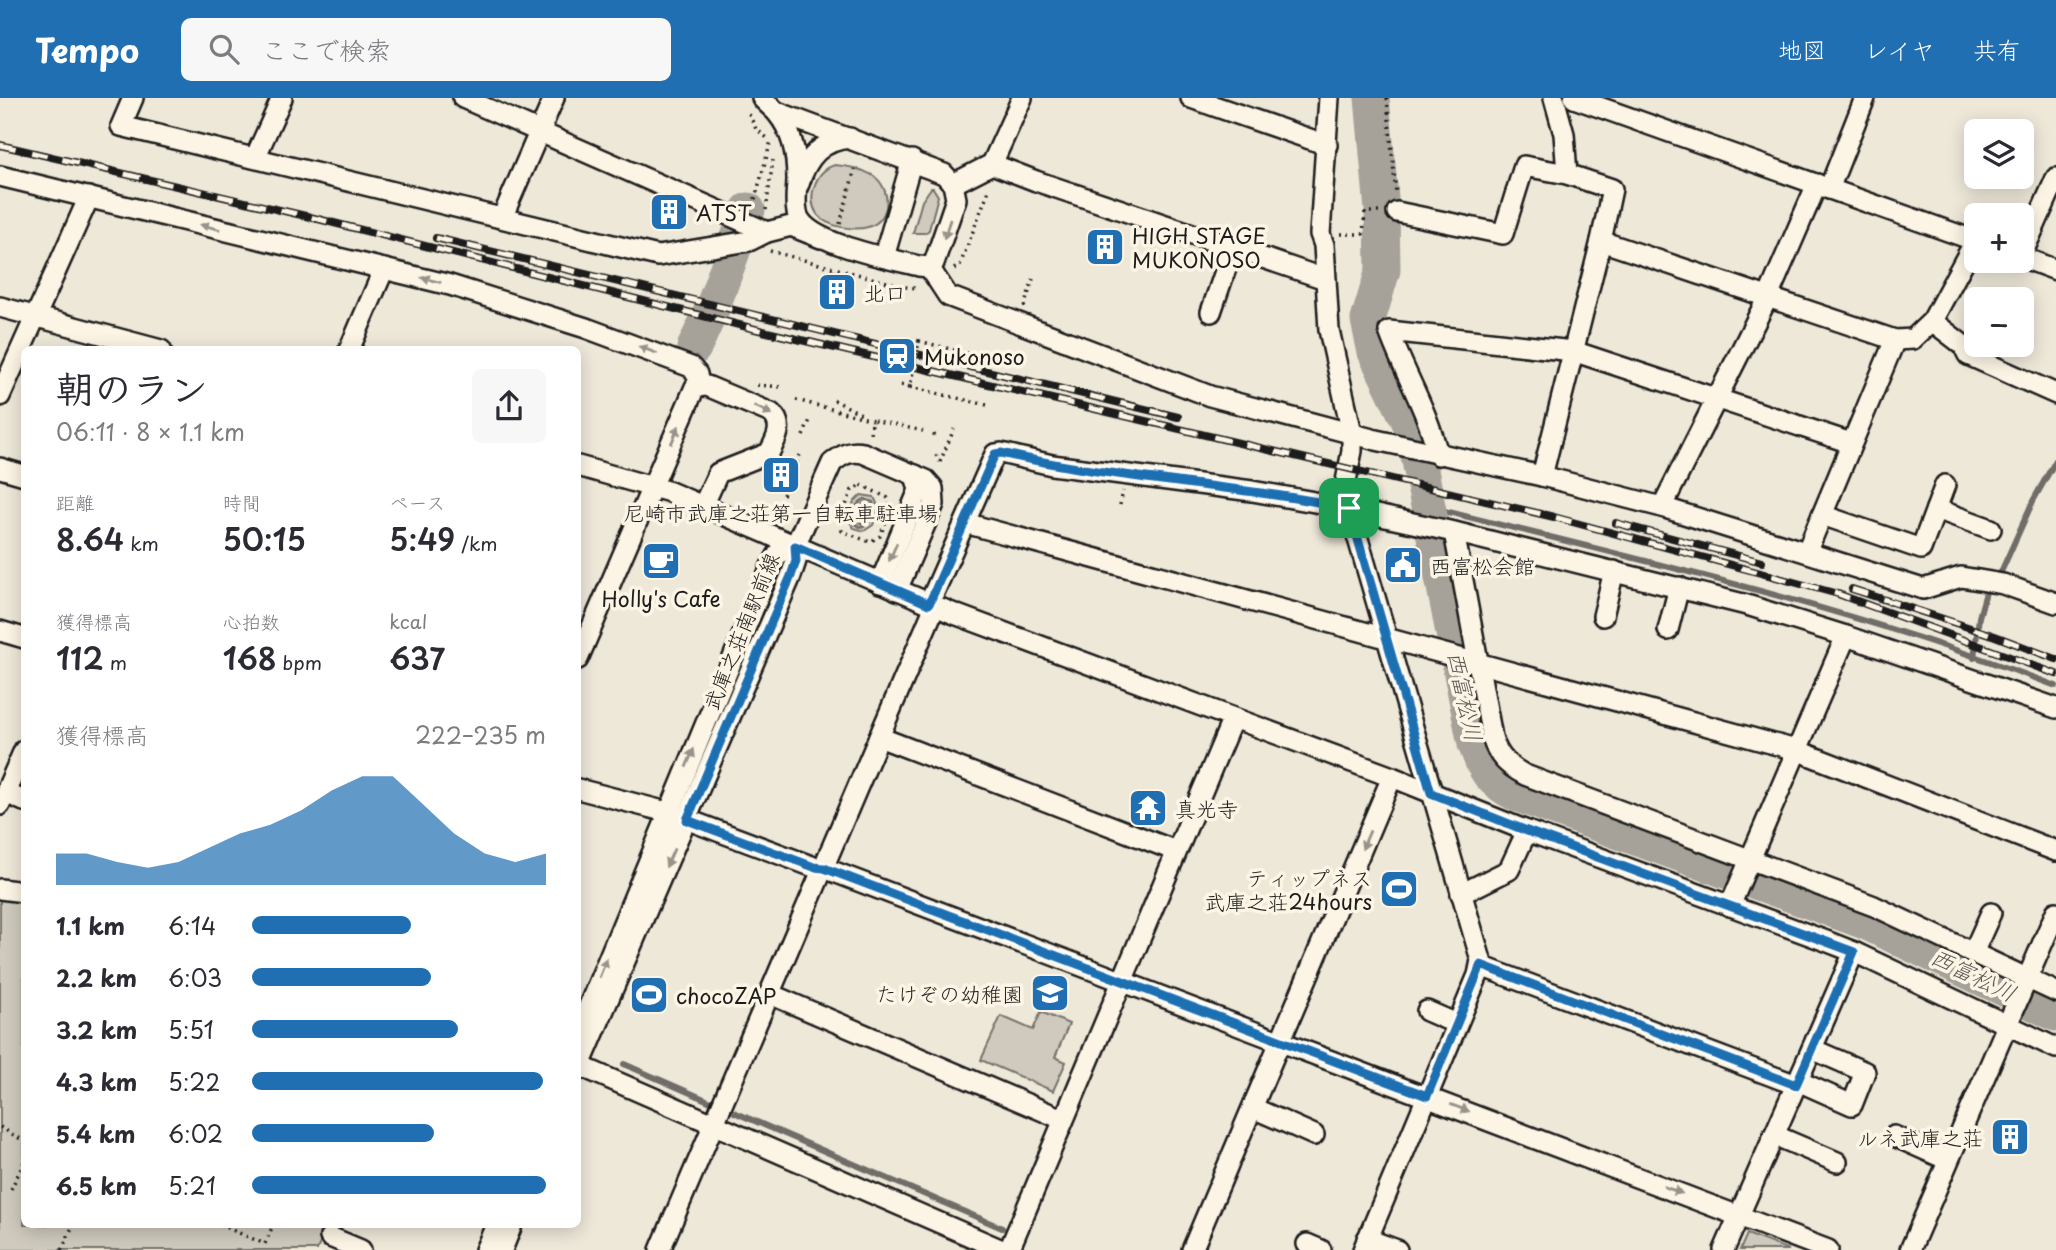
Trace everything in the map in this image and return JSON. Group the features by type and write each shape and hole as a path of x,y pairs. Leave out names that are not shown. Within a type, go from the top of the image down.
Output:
{"street":[{"path":"133,98 121,126 658,256 727,244 757,228 791,226 884,257 929,267 948,296 1210,396 1388,442 1542,476 1662,507 1923,589 1961,577 2003,583 2056,603"},
{"path":"255,158 282,98"},
{"path":"463,98 757,228"},
{"path":"502,218 554,98"},
{"path":"953,184 995,165 1022,98"},
{"path":"1191,98 1327,145"},
{"path":"1329,98 1320,234 1324,245 1332,346 1352,433 1352,451 1346,481 1349,508 1481,965 1365,1244 1397,1250"},
{"path":"1554,98 1564,134 1567,174"},
{"path":"1574,98 1964,237"},
{"path":"1662,507 1718,399 1865,98"},
{"path":"755,104 938,170 953,184 956,192 954,208 938,257 929,267"},
{"path":"777,112 792,139 799,218 821,237"},
{"path":"797,191 814,152 831,141 850,138"},
{"path":"884,257 912,160"},
{"path":"995,165 1325,279"},
{"path":"1397,212 1503,234 1524,166 1567,174 1612,189 1542,476"},
{"path":"0,176 450,285 631,344 691,367 697,374 699,386"},
{"path":"2056,178 2021,257 2056,270"},
{"path":"22,346 89,197"},
{"path":"1601,241 1895,340 1913,339 1932,321 1964,261"},
{"path":"1211,313 1233,248"},
{"path":"351,346 384,269"},
{"path":"0,307 147,346"},
{"path":"1932,321 1963,345 1968,355 2056,394"},
{"path":"1434,453 1426,418 1389,331 1573,351 1851,443"},
{"path":"1807,551 1895,340"},
{"path":"0,396 21,349"},
{"path":"583,632 652,487 695,387 707,386 771,413 779,425 769,453 718,473 703,506"},
{"path":"795,546 832,463 841,455 853,451 863,453 915,475 919,490 889,586"},
{"path":"660,1250 824,868 995,454 1001,453 1052,465 1252,491 1349,508 1419,524 1679,587 1846,636 2056,708"},
{"path":"581,467 670,492 932,605 1527,831 1734,897 1854,952 2010,1018 2056,1048"},
{"path":"0,468 21,474"},
{"path":"1822,515 1928,552 1936,509 1945,485"},
{"path":"1936,509 1974,515 1991,529"},
{"path":"965,523 1796,750 2056,851"},
{"path":"1448,531 1471,661 1497,753 1508,766 1748,864 1874,906 1973,953 2024,983 2056,992"},
{"name":"武庫之荘南駅前線","path":"581,1024 771,566 778,554 795,546 796,561 791,576 581,1060"},
{"path":"1603,616 1614,571"},
{"path":"1668,630 1679,587"},
{"path":"0,631 21,637"},
{"path":"1734,897 1846,636"},
{"path":"1009,1250 1233,718"},
{"path":"879,737 1176,851"},
{"path":"21,757 1,802 21,801"},
{"path":"1192,1250 1392,778"},
{"path":"581,790 667,812 814,867 824,868 1828,1250"},
{"path":"1461,894 1508,870 1527,831"},
{"path":"0,889 21,892"},
{"path":"1910,1250 2056,912"},
{"path":"1973,953 1991,913"},
{"path":"1724,1250 1854,952"},
{"path":"1481,965 1852,1105 1865,1072 1812,1049"},
{"path":"770,994 1062,1119"},
{"path":"1427,1011 1457,1024"},
{"path":"581,1068 1002,1250"},
{"path":"1253,1108 1314,1135"},
{"path":"1774,1135 1837,1162"},
{"path":"1894,1136 1948,1160"},
{"path":"485,1250 495,1228"},
{"path":"502,1250 511,1228"},
{"path":"330,1237 361,1250"}],"path":[{"path":"1387,98 1397,212"},
{"path":"755,104 756,129 771,141 776,149"},
{"path":"757,228 766,158 771,141"},
{"path":"757,228 773,160 766,158"},
{"path":"948,274 960,265 995,165"},
{"path":"839,226 855,169"},
{"path":"1320,234 1363,234 1366,212 1371,212"},
{"path":"757,228 795,258 906,288 928,288"},
{"path":"795,258 797,251"},
{"path":"832,279 834,268"},
{"path":"1018,323 1034,279"},
{"path":"912,339 997,361"},
{"path":"910,387 919,341"},
{"path":"748,385 782,387"},
{"path":"901,385 987,405"},
{"path":"796,400 923,431"},
{"path":"834,400 873,420"},
{"path":"803,436 810,420"},
{"path":"870,433 873,420"},
{"path":"936,455 940,462 954,429"},
{"path":"783,495 800,455"},
{"path":"861,485 888,498 891,509 880,536 870,542 842,531 840,521 852,490 861,485"},
{"path":"769,518 777,498"},
{"path":"0,1127 21,1139"},
{"path":"11,1189 21,1171"},
{"path":"62,1250 72,1228"},
{"path":"227,1228 265,1244 272,1228"}],"shaded area":[{"path":"835,165 864,171 879,180 886,195 886,203 882,218 876,223 868,227 848,228 833,225 817,214 812,200 815,185 823,172"},
{"path":"931,188 938,196 929,230 925,233 913,233 922,201"},
{"path":"861,495 874,497 879,508 873,525 864,531 854,528 848,519 854,502","holes":["865,499 876,506 872,518 863,527 852,516"]},
{"path":"865,499 873,502 875,511 869,523 860,527 854,523 853,513","holes":["864,503 872,509 867,521 861,523 857,516"]},
{"path":"867,503 871,511 866,522 860,522 857,516 861,506"},
{"path":"0,899 21,902 21,1228 327,1228 317,1250 0,1250"},
{"path":"1041,1012 1069,1024 1055,1057 1066,1062 1053,1091 981,1060 1001,1016 1033,1030"},
{"path":"1747,1234 1789,1250 1740,1250"}],"waterway":[{"name":"西富松川","path":"1372,98 1382,210 1383,270 1368,320 1375,352 1413,430 1475,744 1489,774 1516,794 1865,922 2056,1014"},
{"path":"694,348 712,309 748,210"},
{"path":"1974,658 1979,617 1986,592 2001,572 2033,501 2056,460"},
{"path":"1428,507 1666,566 1824,609 1902,632 2056,686"},
{"path":"624,1064 711,1102"},
{"path":"734,1112 1002,1228"}],"railway":[{"path":"0,145 310,217 767,332 1554,517 1838,594 2056,674"},
{"path":"436,238 1178,417"},
{"path":"1616,523 1762,562"},
{"path":"1852,589 2056,659"}],"place":[{"name":"ATST","path":"669,212"},
{"name":"HIGH STAGE MUKONOSO","path":"1105,247"},
{"name":"北口","path":"837,292"},
{"name":"Mukonoso","path":"897,356"},
{"name":"尼崎市武庫之荘第一自転車駐車場","path":"781,475"},
{"name":"Holly's Cafe","path":"661,561"},
{"name":"西富松会館","path":"1403,565"},
{"name":"真光寺","path":"1148,808"},
{"name":"ティップネス 武庫之荘24hours","path":"1399,889"},
{"name":"たけぞの幼稚園","path":"1050,993"},
{"name":"chocoZAP","path":"649,995"},
{"name":"ルネ武庫之荘","path":"2010,1137"}],"route":[{"path":"1001,453 1052,465 1252,491 1349,508 1431,793 1854,952 1796,1085 1481,965 1427,1096 824,868 814,867 687,820 791,576 796,561 795,546 929,604 995,454 1001,453"}]}
